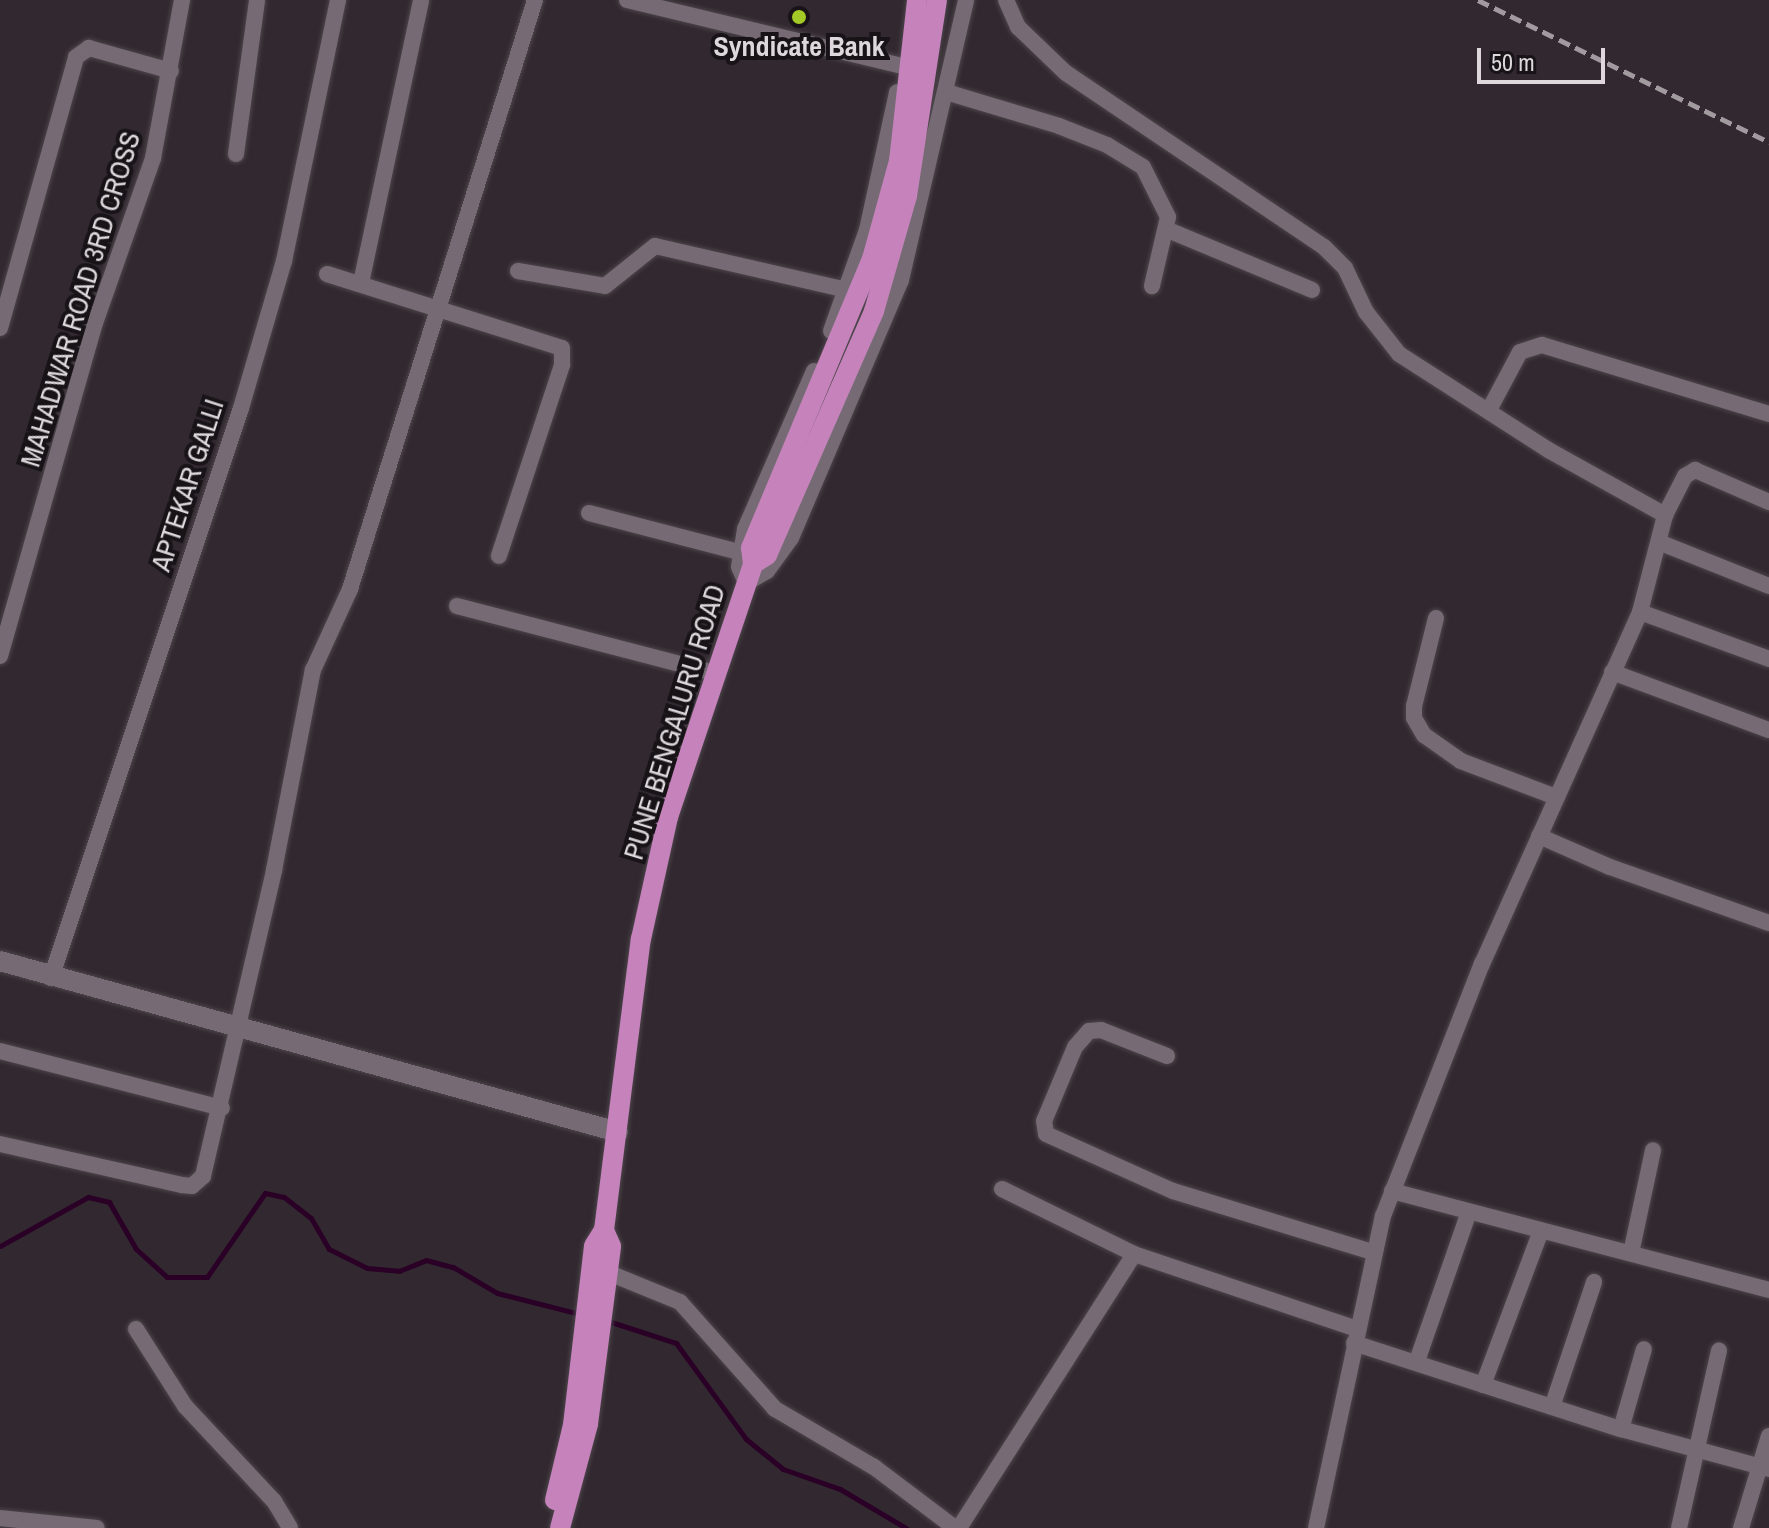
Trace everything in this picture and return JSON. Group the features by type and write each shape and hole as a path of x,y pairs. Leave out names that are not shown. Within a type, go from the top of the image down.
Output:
{"main road":[{"name":"PUNE BENGALURU ROAD","path":"560,1528 588,1424 591,1340 596,1299 609,1273 611,1246 604,1230 641,939 668,817 715,673 751,548 872,259 899,161 917,0"},
{"path":"746,567 767,555 874,311 907,196 937,0"},
{"path":"596,1299 594,1246 604,1230"},
{"path":"546,1528 591,1340"}],"street":[{"name":"MAHADWAR ROAD 3RD CROSS","path":"0,656 6,609 95,323 149,172 171,71 182,0"},
{"path":"236,154 257,0"},
{"name":"APTEKAR GALLI","path":"51,978 241,408 284,261 338,0"},
{"path":"361,283 421,0"},
{"path":"0,1144 192,1186 203,1176 222,1108 313,670 350,589 436,307 535,0"},
{"path":"627,0 901,66"},
{"path":"746,567 847,290 874,204 901,66 907,0"},
{"path":"589,513 746,567 767,571 791,538 882,331 901,280 966,0"},
{"path":"1006,0 1018,27 1066,73 1324,247 1345,268 1366,312 1399,354 1665,515"},
{"path":"0,328 76,57 89,48 171,71"},
{"path":"946,92 1059,126 1128,155 1155,183 1168,230 1152,286"},
{"path":"1168,230 1312,290"},
{"path":"518,271 605,286 655,246 847,290"},
{"path":"327,274 557,342 564,355 499,556"},
{"path":"1489,410 1520,352 1542,345 1769,414"},
{"path":"1316,1528 1372,1252 1392,1191 1539,836 1640,612 1661,543 1665,515 1685,476 1695,470 1769,502"},
{"path":"1661,543 1769,586"},
{"path":"457,606 715,673"},
{"path":"1640,612 1769,659"},
{"path":"1436,618 1414,706 1414,718 1424,735 1461,761 1556,797"},
{"path":"1612,672 1769,730"},
{"path":"1539,836 1769,923"},
{"path":"0,961 51,978 240,1025 618,1132"},
{"path":"1167,1056 1101,1030 1089,1031 1075,1047 1044,1121 1046,1134 1173,1191 1372,1252"},
{"path":"0,1051 222,1108"},
{"path":"1631,1253 1653,1150"},
{"path":"1002,1189 1134,1254 1417,1361 1621,1429 1764,1468"},
{"path":"1392,1191 1540,1233 1631,1253 1769,1290"},
{"path":"1417,1361 1469,1212"},
{"path":"1483,1385 1540,1233"},
{"path":"609,1273 680,1302 775,1409 874,1467 957,1528 1134,1254"},
{"path":"1552,1407 1594,1282"},
{"path":"136,1329 185,1406 274,1501 290,1528"},
{"path":"1621,1429 1644,1349"},
{"path":"1679,1528 1719,1350"},
{"path":"1741,1528 1764,1468 1769,1436"},
{"path":"0,1518 96,1528"}],"waterway":[{"path":"0,1246 88,1197 109,1202 136,1249 167,1277 207,1277 265,1193 284,1197 311,1218 329,1249 367,1268 399,1271 426,1260 453,1267 497,1293 580,1314"},
{"path":"605,1320 676,1343 746,1439 783,1469 840,1489 906,1528"}],"railway":[{"path":"1478,0 1769,142"}],"place":[{"name":"Syndicate Bank","path":"799,17"}]}
